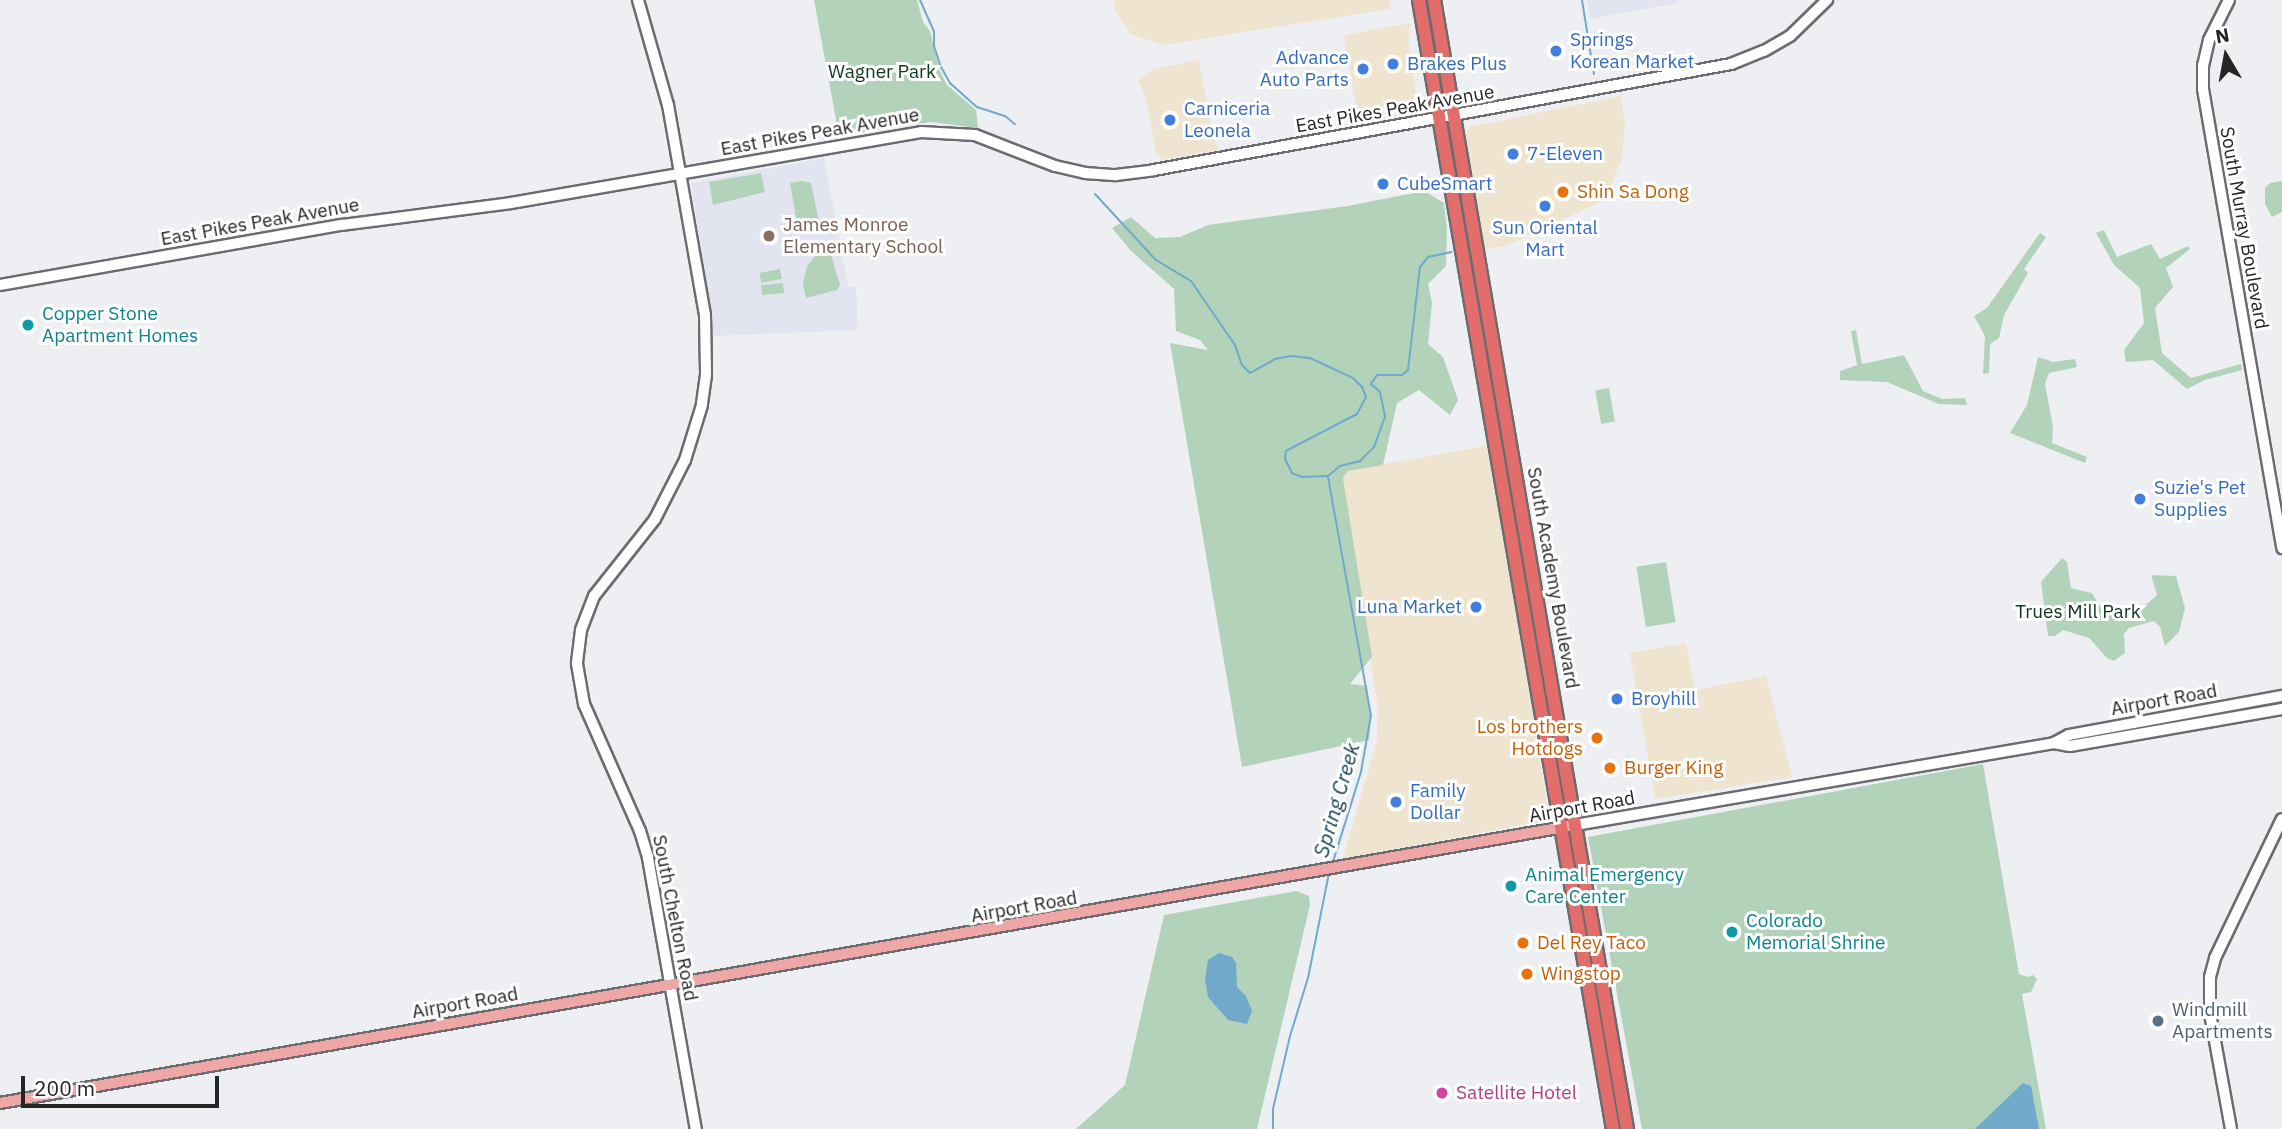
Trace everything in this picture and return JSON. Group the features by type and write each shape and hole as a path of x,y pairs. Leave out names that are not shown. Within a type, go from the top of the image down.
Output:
{"highway":[{"name":"South Academy Boulevard","path":"1419,0 1613,1129"},
{"name":"South Academy Boulevard","path":"1434,0 1627,1129"}],"main road":[{"name":"South Chelton Road","path":"638,0 664,85 705,315 707,357 702,405 685,460 668,498 642,537 601,586 589,606 581,630 577,664 583,704 645,846 696,1129"},
{"name":"East Pikes Peak Avenue","path":"0,285 334,226 489,206 933,131 988,139 1066,169 1116,175 1440,120 1731,64 1764,51 1790,36 1827,0"},
{"name":"South Murray Boulevard","path":"2228,0 2208,40 2203,65 2203,89 2282,548"},
{"name":"Airport Road","path":"0,1103 2054,743 2069,735 2282,696"},
{"name":"Airport Road","path":"2054,743 2070,746 2282,709"},
{"path":"2231,1129 2210,1013 2210,977 2215,958 2282,819"}],"shaded area":[{"path":"1114,0 1391,0 1389,9 1163,45 1131,34 1116,12"},
{"path":"1587,0 1678,0 1678,3 1590,19"},
{"path":"1411,23 1408,39 1416,95 1410,101 1367,110 1358,117 1344,35"},
{"path":"1199,60 1213,137 1219,150 1162,160 1156,152 1147,102 1138,80 1154,69"},
{"path":"1621,96 1625,125 1622,158 1605,200 1508,245 1483,250 1466,133 1469,127"},
{"name":"James Monroe Elementary School","path":"824,158 848,286 856,287 858,330 714,336 691,183"},
{"path":"1490,445 1549,816 1541,821 1343,859 1377,740 1378,709 1343,478 1348,471"},
{"path":"1686,643 1695,690 1766,676 1792,777 1655,799 1630,653"}],"green space":[{"name":"Wagner Park","path":"814,0 917,0 923,22 930,31 940,71 947,85 976,110 978,128 931,122 839,136"},
{"path":"761,173 765,192 713,205 709,182"},
{"path":"2282,181 2282,212 2272,217 2265,204 2265,188 2270,183"},
{"path":"790,183 811,183 820,227 798,230"},
{"path":"1424,191 1444,203 1447,229 1446,266 1428,284 1432,303 1428,344 1443,357 1458,400 1450,415 1419,390 1397,403 1383,465 1348,471 1343,478 1372,657 1350,684 1367,686 1371,715 1369,740 1242,767 1170,343 1208,350 1200,340 1176,331 1174,289 1131,251 1112,228 1131,217 1155,238 1180,237 1208,225 1348,206"},
{"path":"2104,230 2117,257 2151,244 2160,259 2188,246 2190,249 2166,268 2173,287 2155,308 2162,353 2191,378 2241,364 2242,370 2205,380 2187,389 2153,360 2126,362 2124,350 2144,323 2140,288 2114,265 2096,233"},
{"path":"2040,233 2046,237 2024,269 2028,273 2004,315 1999,338 1990,344 1989,373 1983,374 1985,336 1974,316 1987,308"},
{"path":"830,251 840,285 837,290 806,298 803,284 807,266 814,257"},
{"path":"780,269 782,279 761,283 759,273"},
{"path":"783,283 784,293 762,295 761,285"},
{"path":"1856,330 1862,364 1904,355 1923,391 1942,399 1965,398 1967,405 1939,404 1887,382 1840,380 1840,371 1857,365 1851,331"},
{"path":"2038,357 2053,362 2075,359 2077,367 2049,373 2045,384 2053,427 2052,443 2087,457 2085,463 2010,433 2027,405"},
{"path":"1609,388 1615,421 1601,424 1595,390"},
{"name":"Trues Mill Park","path":"2062,558 2067,562 2071,588 2092,593 2104,613 2147,604 2157,595 2151,575 2176,576 2185,608 2179,632 2165,646 2160,627 2154,621 2129,628 2124,634 2125,653 2114,661 2107,658 2089,638 2063,630 2055,636 2048,636 2041,582"},
{"path":"1666,562 1676,622 1646,627 1636,567"},
{"path":"1983,764 2019,974 2027,977 2033,975 2037,979 2031,992 2022,994 2046,1129 1642,1129 1588,837"},
{"path":"1296,891 1309,896 1310,905 1257,1129 1076,1129 1125,1085 1164,915"}],"water":[{"path":"1219,953 1232,957 1236,963 1237,987 1246,996 1252,1011 1247,1024 1228,1020 1208,997 1205,979 1208,960"},
{"path":"2023,1083 2031,1086 2039,1129 1975,1129"}],"waterway":[{"path":"920,0 934,32 934,46 940,65 950,83 977,107 1005,116 1015,124"},
{"path":"1582,0 1594,74"},
{"path":"1095,194 1156,260 1191,281 1235,345 1242,365 1250,373 1275,359 1290,356 1310,358 1353,378 1362,387 1366,397 1357,414 1286,451 1285,459 1292,473 1302,477 1328,476 1340,466 1360,461 1374,447 1385,416 1380,392 1371,384 1377,375 1402,375 1408,370 1420,267 1428,257 1451,252"},
{"name":"Spring Creek","path":"1328,477 1371,715 1361,772 1332,865"},
{"name":"Spring Creek","path":"1273,1129 1273,1109 1290,1036 1308,978 1329,873"}],"place":[{"name":"Springs Korean Market","path":"1556,51"},
{"name":"Brakes Plus","path":"1393,64"},
{"name":"Advance Auto Parts","path":"1363,69"},
{"name":"Carniceria Leonela","path":"1170,120"},
{"name":"7-Eleven","path":"1513,154"},
{"name":"CubeSmart","path":"1383,184"},
{"name":"Shin Sa Dong","path":"1563,192"},
{"name":"Sun Oriental Mart","path":"1545,206"},
{"name":"James Monroe Elementary School","path":"769,236"},
{"name":"Copper Stone Apartment Homes","path":"28,325"},
{"name":"Suzie's Pet Supplies","path":"2140,499"},
{"name":"Luna Market","path":"1476,607"},
{"name":"Broyhill","path":"1617,699"},
{"name":"Los brothers Hotdogs","path":"1597,738"},
{"name":"Burger King","path":"1610,768"},
{"name":"Family Dollar","path":"1396,802"},
{"name":"Animal Emergency Care Center","path":"1511,886"},
{"name":"Colorado Memorial Shrine","path":"1732,932"},
{"name":"Del Rey Taco","path":"1523,943"},
{"name":"Wingstop","path":"1527,974"},
{"name":"Windmill Apartments","path":"2158,1021"},
{"name":"Satellite Hotel","path":"1442,1093"}]}
